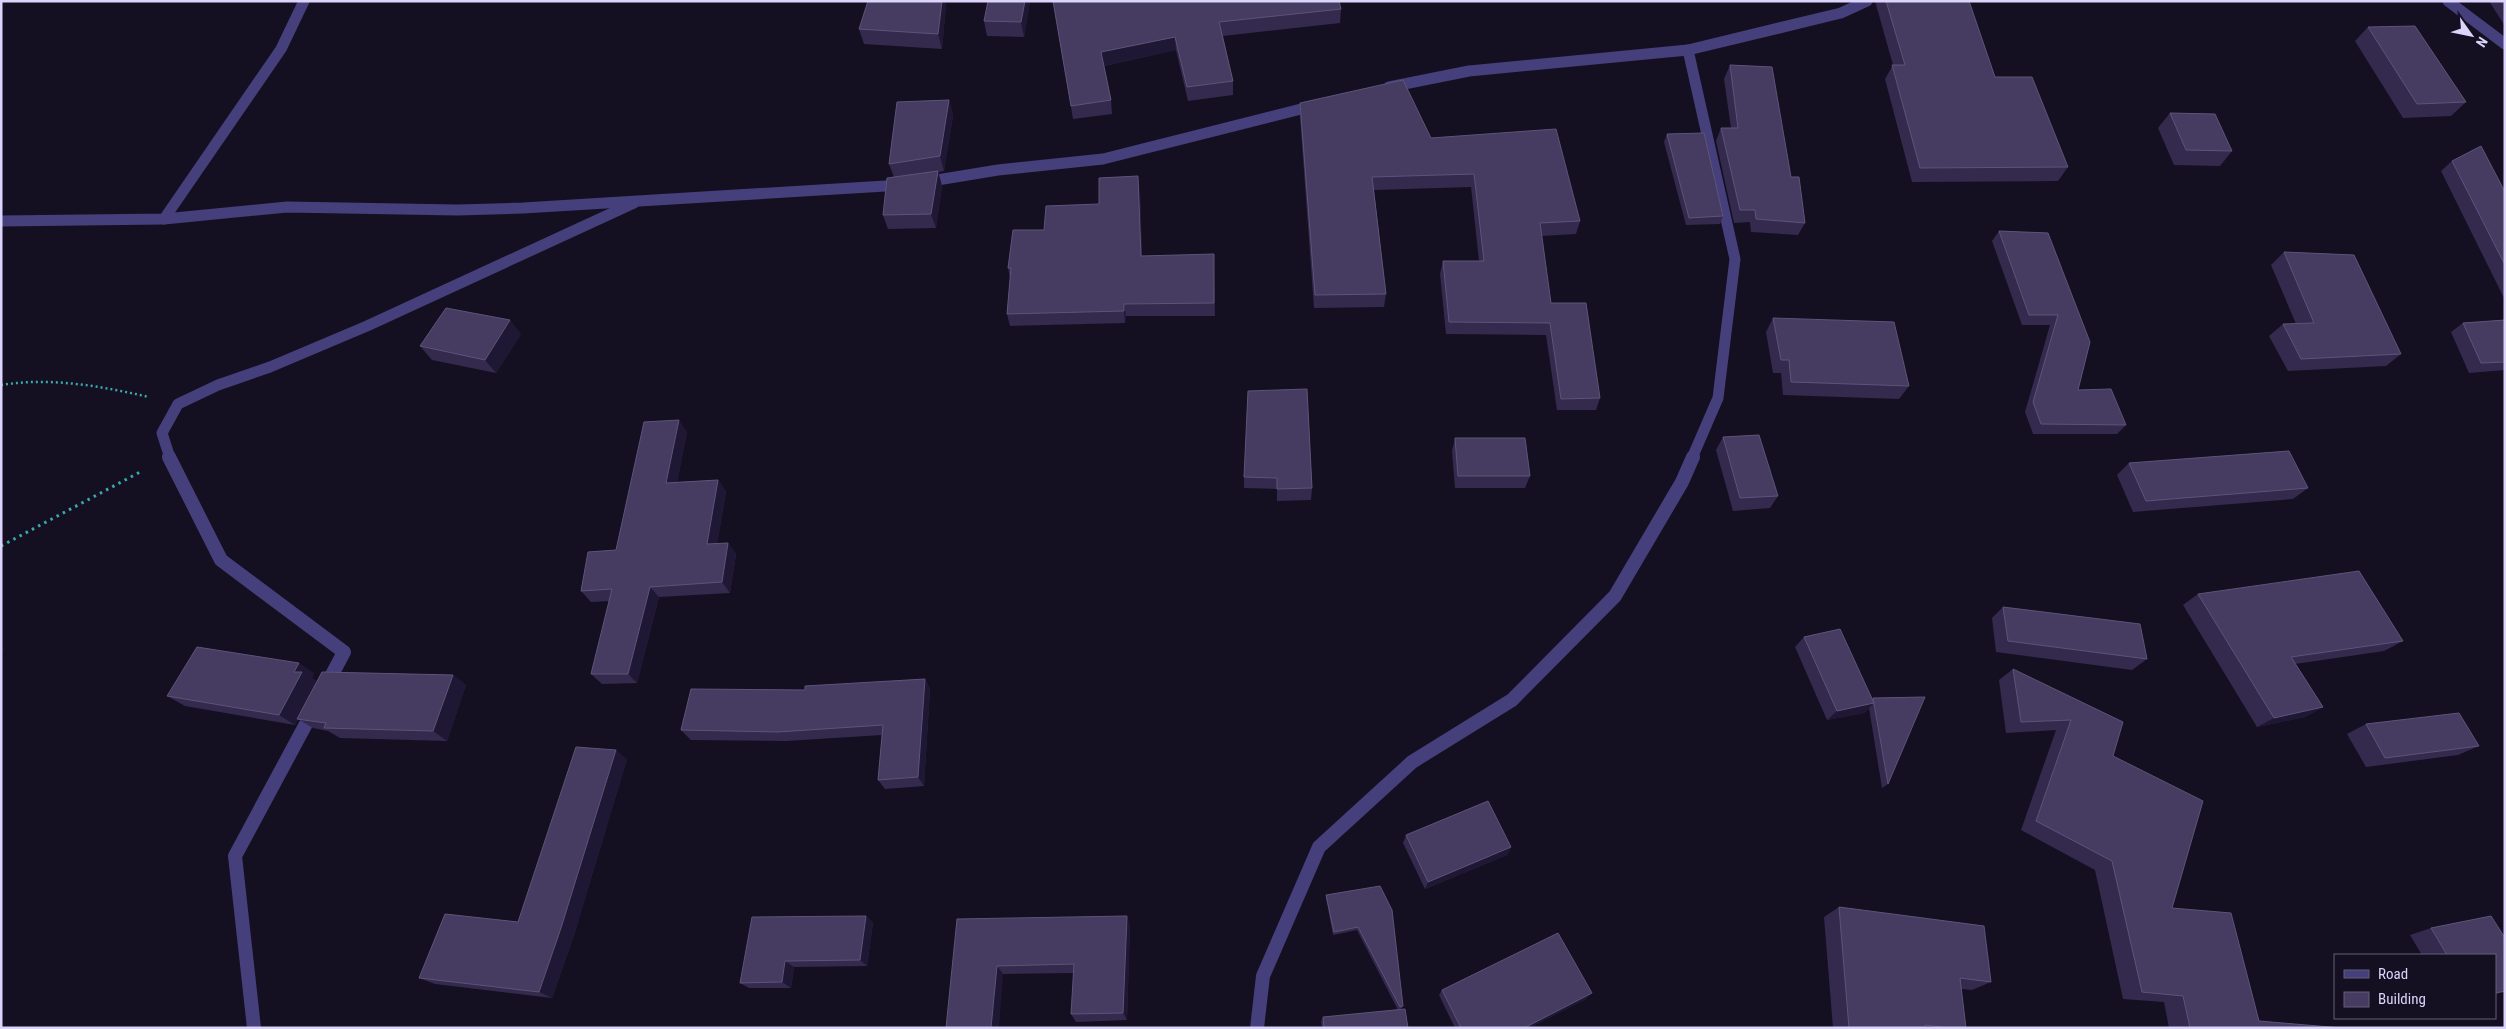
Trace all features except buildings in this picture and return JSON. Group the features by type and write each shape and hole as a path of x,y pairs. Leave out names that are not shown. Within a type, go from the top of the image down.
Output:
{"street":[{"path":"164,219 281,49 304,1"},
{"path":"1374,91 1469,71 1688,50 1841,13 1867,1"},
{"path":"2448,1 2505,44"},
{"path":"1257,1028 1263,976 1319,847 1412,762 1512,700 1616,596 1682,482 1718,398 1735,259 1688,50"},
{"path":"1,222 164,219 287,207 458,210 523,208 903,185 998,170 1102,159 1329,102"},
{"path":"254,1028 235,856 344,652 221,560 169,456 162,433 178,404 218,385 270,367 367,326 642,200"}],"path":[{"path":"1,385 20,381 108,387 178,404"},
{"path":"1,546 169,456"}]}
